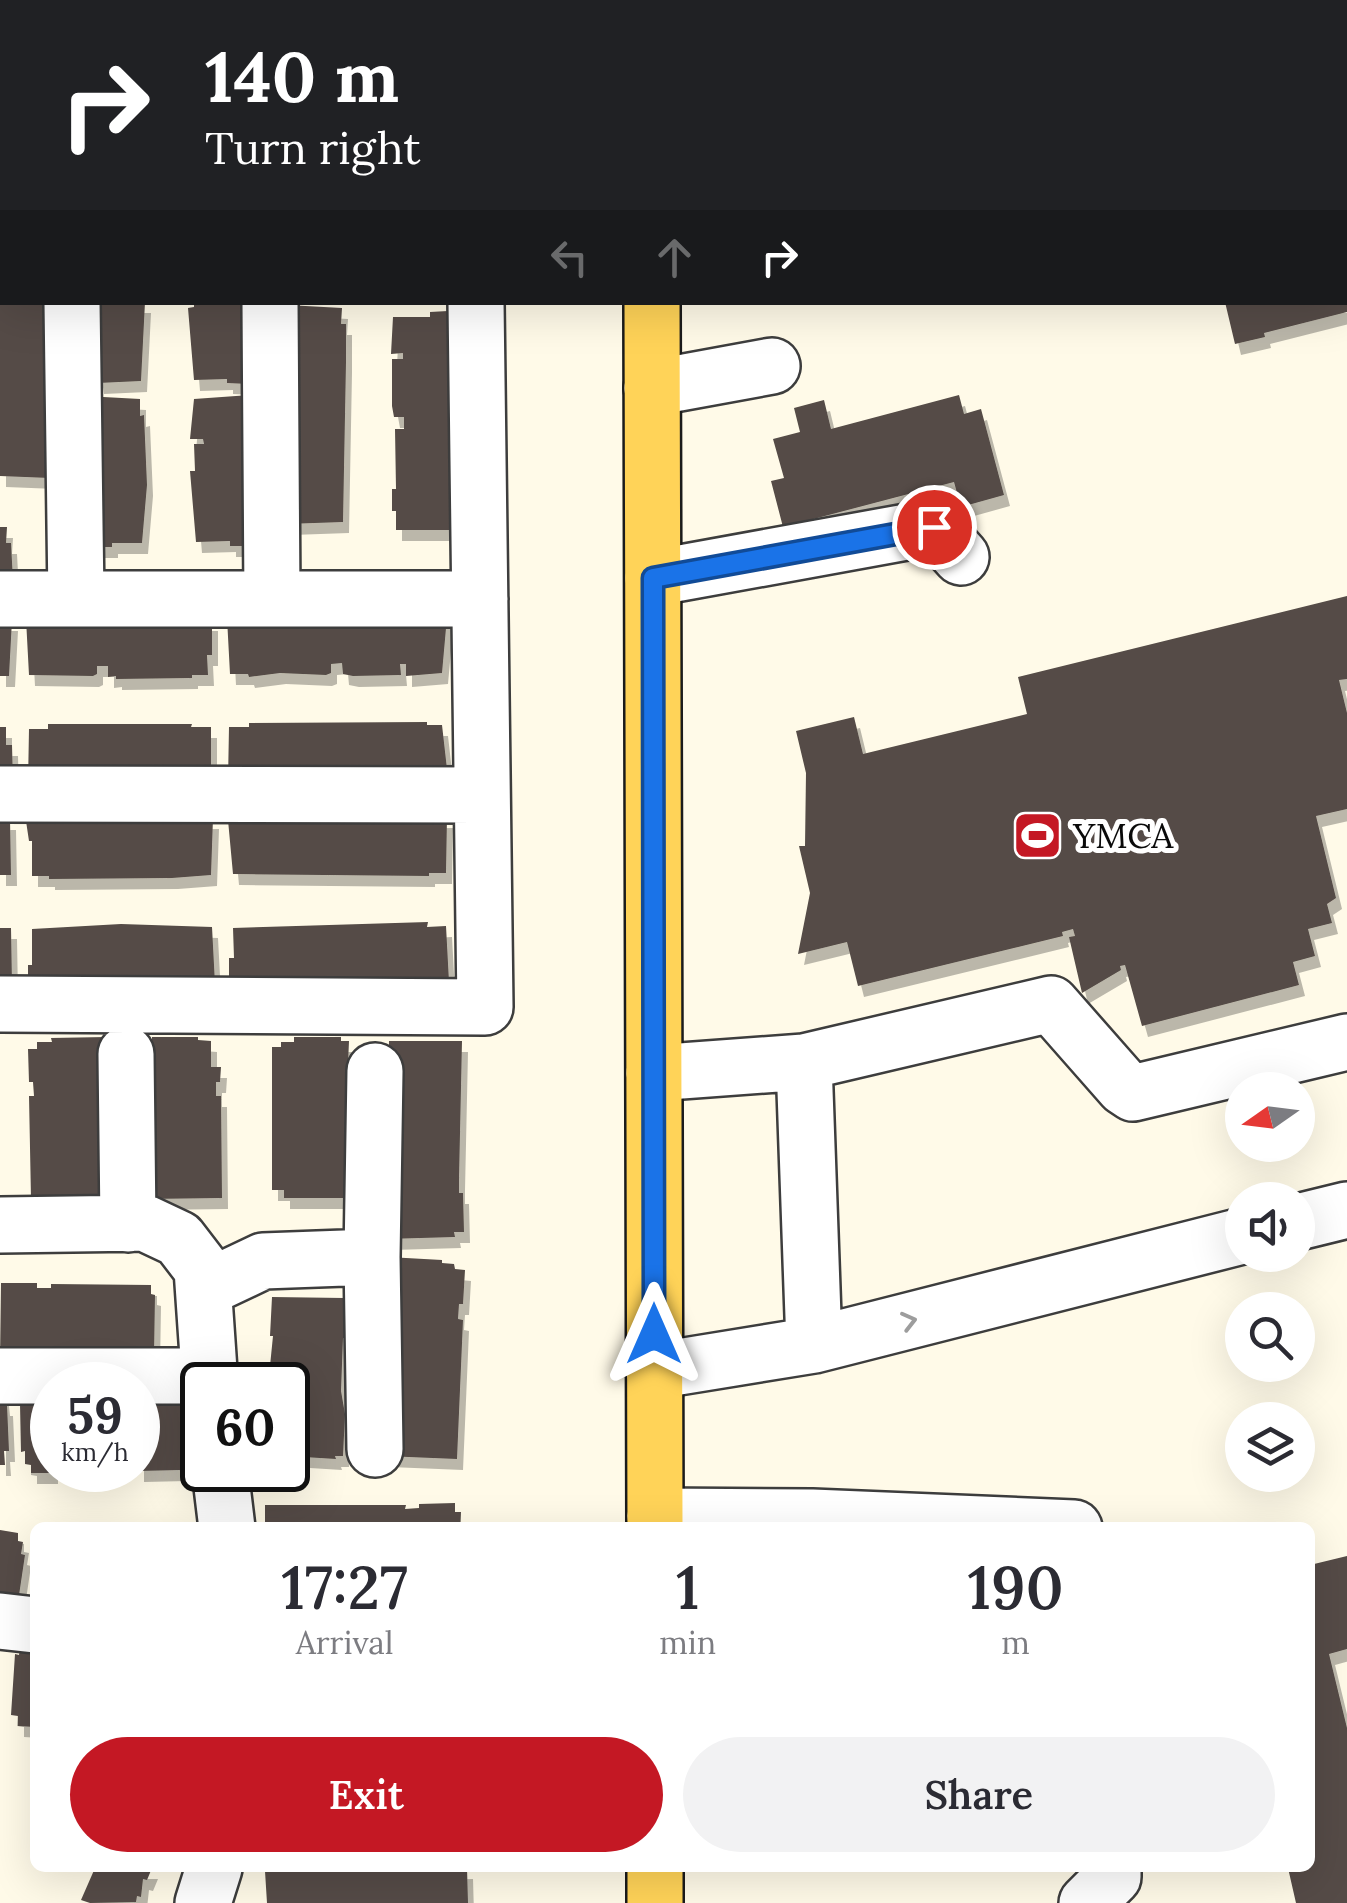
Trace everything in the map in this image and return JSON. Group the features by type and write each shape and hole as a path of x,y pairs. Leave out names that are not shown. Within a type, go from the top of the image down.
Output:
{"main road":[{"path":"652,305 655,1522"},
{"path":"654,1903 655,1872"}],"street":[{"path":"72,305 76,600"},
{"path":"270,305 272,599"},
{"path":"0,1004 484,1007 476,305"},
{"path":"652,388 772,366"},
{"path":"653,578 934,527 961,557"},
{"path":"0,600 480,600"},
{"path":"0,794 482,795"},
{"path":"654,1073 804,1062 1052,1004 1133,1093 1347,1042"},
{"path":"126,1054 128,1224"},
{"path":"804,1062 814,1345"},
{"path":"374,1449 375,1071"},
{"path":"1315,1218 1347,1210"},
{"path":"0,1225 145,1223 179,1239 202,1268 209,1362"},
{"path":"654,1372 814,1345 1225,1240"},
{"path":"204,1289 263,1261 372,1257"},
{"path":"0,1376 180,1379"},
{"path":"223,1492 226,1522"},
{"path":"655,1522 812,1517 931,1522"},
{"path":"0,1620 30,1624"},
{"path":"203,1903 213,1872"}],"building":[{"path":"0,305 47,305 50,478 0,476"},
{"path":"86,305 145,305 141,381 98,383"},
{"path":"248,305 249,384 227,383 227,379 194,380 188,308"},
{"path":"287,305 342,308 341,324 346,324 343,522 286,524"},
{"path":"1226,305 1347,305 1347,312 1235,344"},
{"path":"448,311 453,530 396,530 396,511 392,511 392,489 396,489 395,429 404,429 404,417 394,417 392,406 392,359 403,359 403,353 391,354 393,317 430,317 430,312"},
{"path":"250,395 250,546 230,546 230,541 196,542 190,471 195,471 194,444 204,444 203,439 190,439 194,399"},
{"path":"959,395 964,414 981,409 1004,495 961,507 954,482 783,527 771,481 784,478 773,439 800,432 794,408 824,400 831,429"},
{"path":"85,396 140,399 147,485 142,543 99,547"},
{"path":"0,527 7,527 6,543 11,543 13,581 0,581"},
{"path":"1347,596 1347,679 1339,680 1347,713 1347,809 1316,816 1336,898 1327,904 1332,923 1308,929 1315,956 1293,962 1299,985 1142,1026 1125,965 1082,993 1069,937 1075,936 1073,929 1062,932 1063,936 858,986 847,942 798,954 810,893 799,846 805,846 806,773 796,731 854,717 863,754 1027,714 1018,677"},
{"path":"447,617 442,673 406,676 406,664 400,664 401,675 353,676 343,674 342,663 331,664 331,673 326,675 230,674 227,618"},
{"path":"26,619 212,620 208,675 116,679 108,677 108,666 97,666 93,676 29,675"},
{"path":"0,620 12,620 9,676 0,676"},
{"path":"249,723 442,725 447,769 228,782 229,727 249,727"},
{"path":"48,724 211,727 211,771 28,784 29,729 48,729"},
{"path":"0,727 6,727 6,745 12,745 13,782 0,782"},
{"path":"447,817 446,873 233,874 228,820"},
{"path":"213,818 211,875 49,879 32,876 32,841 26,821"},
{"path":"0,819 10,819 11,875 0,875"},
{"path":"428,922 427,927 446,926 449,982 229,982 229,958 234,958 233,928"},
{"path":"121,924 212,927 215,984 28,983 32,929"},
{"path":"0,928 11,928 12,984 0,984"},
{"path":"106,1037 104,1198 31,1199 29,1096 34,1096 33,1082 29,1082 28,1049 37,1049 37,1042 52,1042 51,1038"},
{"path":"152,1037 198,1037 211,1041 211,1067 221,1067 216,1096 221,1096 222,1198 147,1199 143,1042 152,1042"},
{"path":"294,1037 341,1037 341,1041 349,1041 344,1156 350,1156 346,1198 284,1198 284,1190 272,1190 272,1047 294,1042"},
{"path":"389,1041 462,1041 459,1193 463,1193 464,1232 454,1232 455,1237 386,1239"},
{"path":"388,1257 442,1260 454,1264 455,1269 465,1270 458,1319 463,1320 457,1459 384,1456"},
{"path":"1,1283 37,1283 37,1288 51,1288 51,1284 151,1285 151,1294 155,1295 154,1356 0,1360"},
{"path":"272,1297 344,1298 343,1319 348,1320 347,1338 343,1338 341,1391 345,1414 343,1456 310,1457 310,1362 270,1362"},
{"path":"0,1395 7,1405 9,1451 4,1451 5,1465 0,1465"},
{"path":"23,1398 30,1398 30,1465 25,1464 25,1451 21,1452"},
{"path":"180,1399 180,1470 160,1470 160,1400"},
{"path":"455,1503 455,1512 461,1512 460,1522 265,1522 265,1505 406,1505 405,1509 419,1508 419,1504"},
{"path":"0,1530 18,1533 18,1541 23,1542 21,1554 25,1555 18,1602 0,1608"},
{"path":"1347,1556 1347,1649 1329,1654 1347,1728 1347,1903 1296,1903 1289,1872 1315,1872 1315,1564"},
{"path":"20,1648 30,1649 30,1727 18,1726 18,1716 11,1715 15,1654 19,1655"},
{"path":"93,1872 150,1872 147,1880 143,1879 141,1897 137,1896 136,1902 81,1900"},
{"path":"265,1872 467,1872 468,1903 267,1903"}],"place":[{"name":"YMCA","path":"1038,835"}],"route":[{"path":"654,1334 653,578 934,527"}]}
